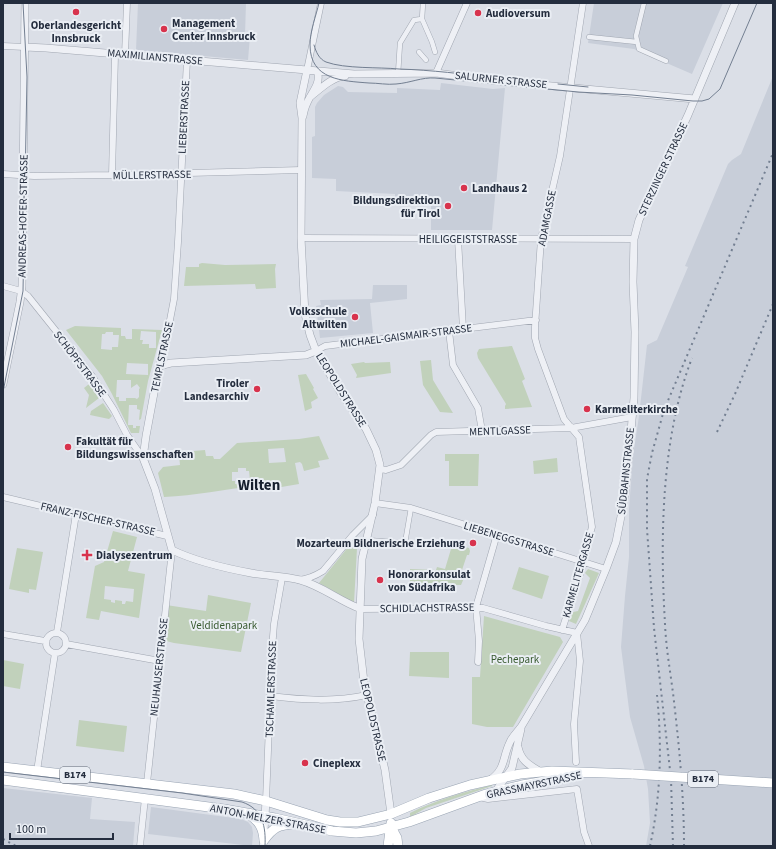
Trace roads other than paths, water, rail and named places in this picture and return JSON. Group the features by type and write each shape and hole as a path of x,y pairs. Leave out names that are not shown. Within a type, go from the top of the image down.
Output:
{"main road":[{"name":"B174","path":"3,767 147,784"},
{"name":"GRASSMAYRSTRASSE","path":"391,814 445,792 490,780 552,771 590,774 632,774 773,783"},
{"name":"GRASSMAYRSTRASSE","path":"391,827 495,792 533,783 590,774"},
{"name":"B174","path":"3,780 145,798"},
{"name":"ANTON-MELZER-STRASSE","path":"147,784 223,792 266,801 321,819 340,822 364,821 391,814"},
{"name":"ANTON-MELZER-STRASSE","path":"145,798 245,812 349,833 371,832 391,827"},
{"path":"245,812 260,824 263,830 264,843"},
{"name":"LEOPOLDSTRASSE","path":"388,846 391,827 391,814"},
{"path":"264,843 274,828 298,823"},
{"name":"LEOPOLDSTRASSE","path":"391,827 397,838 398,846"}],"street":[{"name":"ANDREAS-HOFER-STRASSE","path":"3,384 21,291 24,176 25,3"},
{"path":"125,55 127,3"},
{"path":"307,70 321,3"},
{"path":"423,3 422,19 435,52"},
{"path":"436,73 467,3"},
{"name":"ADAMGASSE","path":"572,428 564,419 535,338 541,239 560,156 583,3"},
{"path":"644,3 636,36 639,49 666,61"},
{"name":"STERZINGER STRASSE","path":"634,239 639,220 695,99 735,3"},
{"path":"398,74 400,43 414,20 422,19"},
{"path":"589,37 637,42"},
{"name":"MAXIMILIANSTRASSE","path":"3,46 46,48 307,70"},
{"path":"419,52 426,60"},
{"path":"112,176 115,55"},
{"name":"LIEBERSTRASSE","path":"180,174 187,60"},
{"name":"SALURNER STRASSE","path":"307,70 354,74 436,73 695,99"},
{"name":"LEOPOLDSTRASSE","path":"307,70 300,103 302,118 301,238 305,314 316,351 341,393 366,429 376,450 380,469 373,515 362,559 360,656 364,682 385,770 391,814"},
{"name":"LEOPOLDSTRASSE","path":"302,118 310,97 317,85 317,71"},
{"path":"310,97 335,79 341,76 354,74"},
{"name":"MÜLLERSTRASSE","path":"3,174 24,176 112,176 301,170"},
{"name":"TEMPLSTRASSE","path":"167,536 156,494 144,458 146,436 174,299 178,242 180,174"},
{"name":"HEILIGGEISTSTRASSE","path":"301,238 634,239"},
{"path":"458,239 463,329"},
{"name":"SÜDBAHNSTRASSE","path":"490,780 499,772 503,765 510,741 521,727 577,634 592,604 616,542 625,496 634,398 634,239"},
{"name":"SCHÖPFSTRASSE","path":"3,286 21,291 28,296 92,376 114,410 127,435 144,458"},
{"name":"MICHAEL-GAISMAIR-STRASSE","path":"160,366 171,363 306,355 325,346 536,320"},
{"path":"449,331 453,366 478,408 482,431"},
{"name":"MENTLGASSE","path":"380,469 386,470 401,465 434,433 572,428 632,417"},
{"name":"KARMELITERGASSE","path":"572,428 580,437 592,527 582,561 582,568 562,630 577,634 580,661 574,724 576,762"},
{"name":"FRANZ-FISCHER-STRASSE","path":"3,497 167,536 172,550"},
{"name":"LIEBENEGGSTRASSE","path":"375,503 412,508 606,569"},
{"path":"367,540 405,543 412,508"},
{"path":"57,632 76,514"},
{"path":"172,550 191,559 250,573 299,580 308,579 323,571 353,534 373,515"},
{"path":"478,662 479,641 476,607 497,534"},
{"name":"NEUHAUSERSTRASSE","path":"147,784 172,550"},
{"name":"TSCHAMLERSTRASSE","path":"266,801 274,624 282,578"},
{"path":"299,580 320,588 361,610"},
{"name":"SCHIDLACHSTRASSE","path":"361,610 476,607 562,630"},
{"path":"57,632 63,635 66,644 63,650 55,653 48,651 45,641 48,635 57,632"},
{"path":"3,634 45,641"},
{"path":"66,644 160,661"},
{"path":"37,771 55,653"},
{"path":"270,696 318,700 339,700 367,695"},
{"path":"495,792 512,768 521,727"},
{"path":"518,745 524,762 541,772"},
{"name":"GRASSMAYRSTRASSE","path":"477,797 488,799 577,789 584,832 589,846"},
{"path":"140,846 145,798"},
{"path":"264,843 266,801"}],"tram line":[{"path":"3,392 23,291 27,77 23,3"},
{"path":"319,3 311,34 311,57 322,72 339,79 393,84 425,78 435,78 578,92 632,95 693,101 709,99 720,89 757,3"},
{"path":"314,45 321,59 326,62 343,66 435,71 496,78"},
{"path":"558,84 588,87"},
{"path":"3,772 182,793 242,802 255,809 259,814 264,826 265,846"}],"railway":[{"path":"673,846 671,779 654,628 647,529 647,479 652,453 664,410 773,153"},
{"path":"717,432 735,394 773,304"},
{"path":"684,846 679,750 668,658 663,591 663,524 665,489 674,421 692,358"},
{"path":"650,846 654,827 660,770 660,733 657,695"},
{"path":"3,839 16,846"}],"place":[{"name":"Oberlandesgericht Innsbruck","path":"76,12"},
{"name":"Audioversum","path":"478,13"},
{"name":"Management Center Innsbruck","path":"164,29"},
{"name":"Landhaus 2","path":"464,188"},
{"name":"Bildungsdirektion für Tirol","path":"448,206"},
{"name":"Volksschule Altwilten","path":"355,317"},
{"name":"Tiroler Landesarchiv","path":"257,389"},
{"name":"Karmeliterkirche","path":"587,409"},
{"name":"Fakultät für Bildungswissenschaften","path":"68,447"},
{"name":"Mozarteum Bildnerische Erziehung","path":"473,543"},
{"name":"Dialysezentrum","path":"87,555"},
{"name":"Honorarkonsulat von Südafrika","path":"380,580"},
{"name":"Cineplexx","path":"305,763"}],"district":[{"name":"Wilten","path":"259,485"}],"park label":[{"name":"Veldidenapark","path":"224,625"},
{"name":"Pechepark","path":"515,659"}]}
